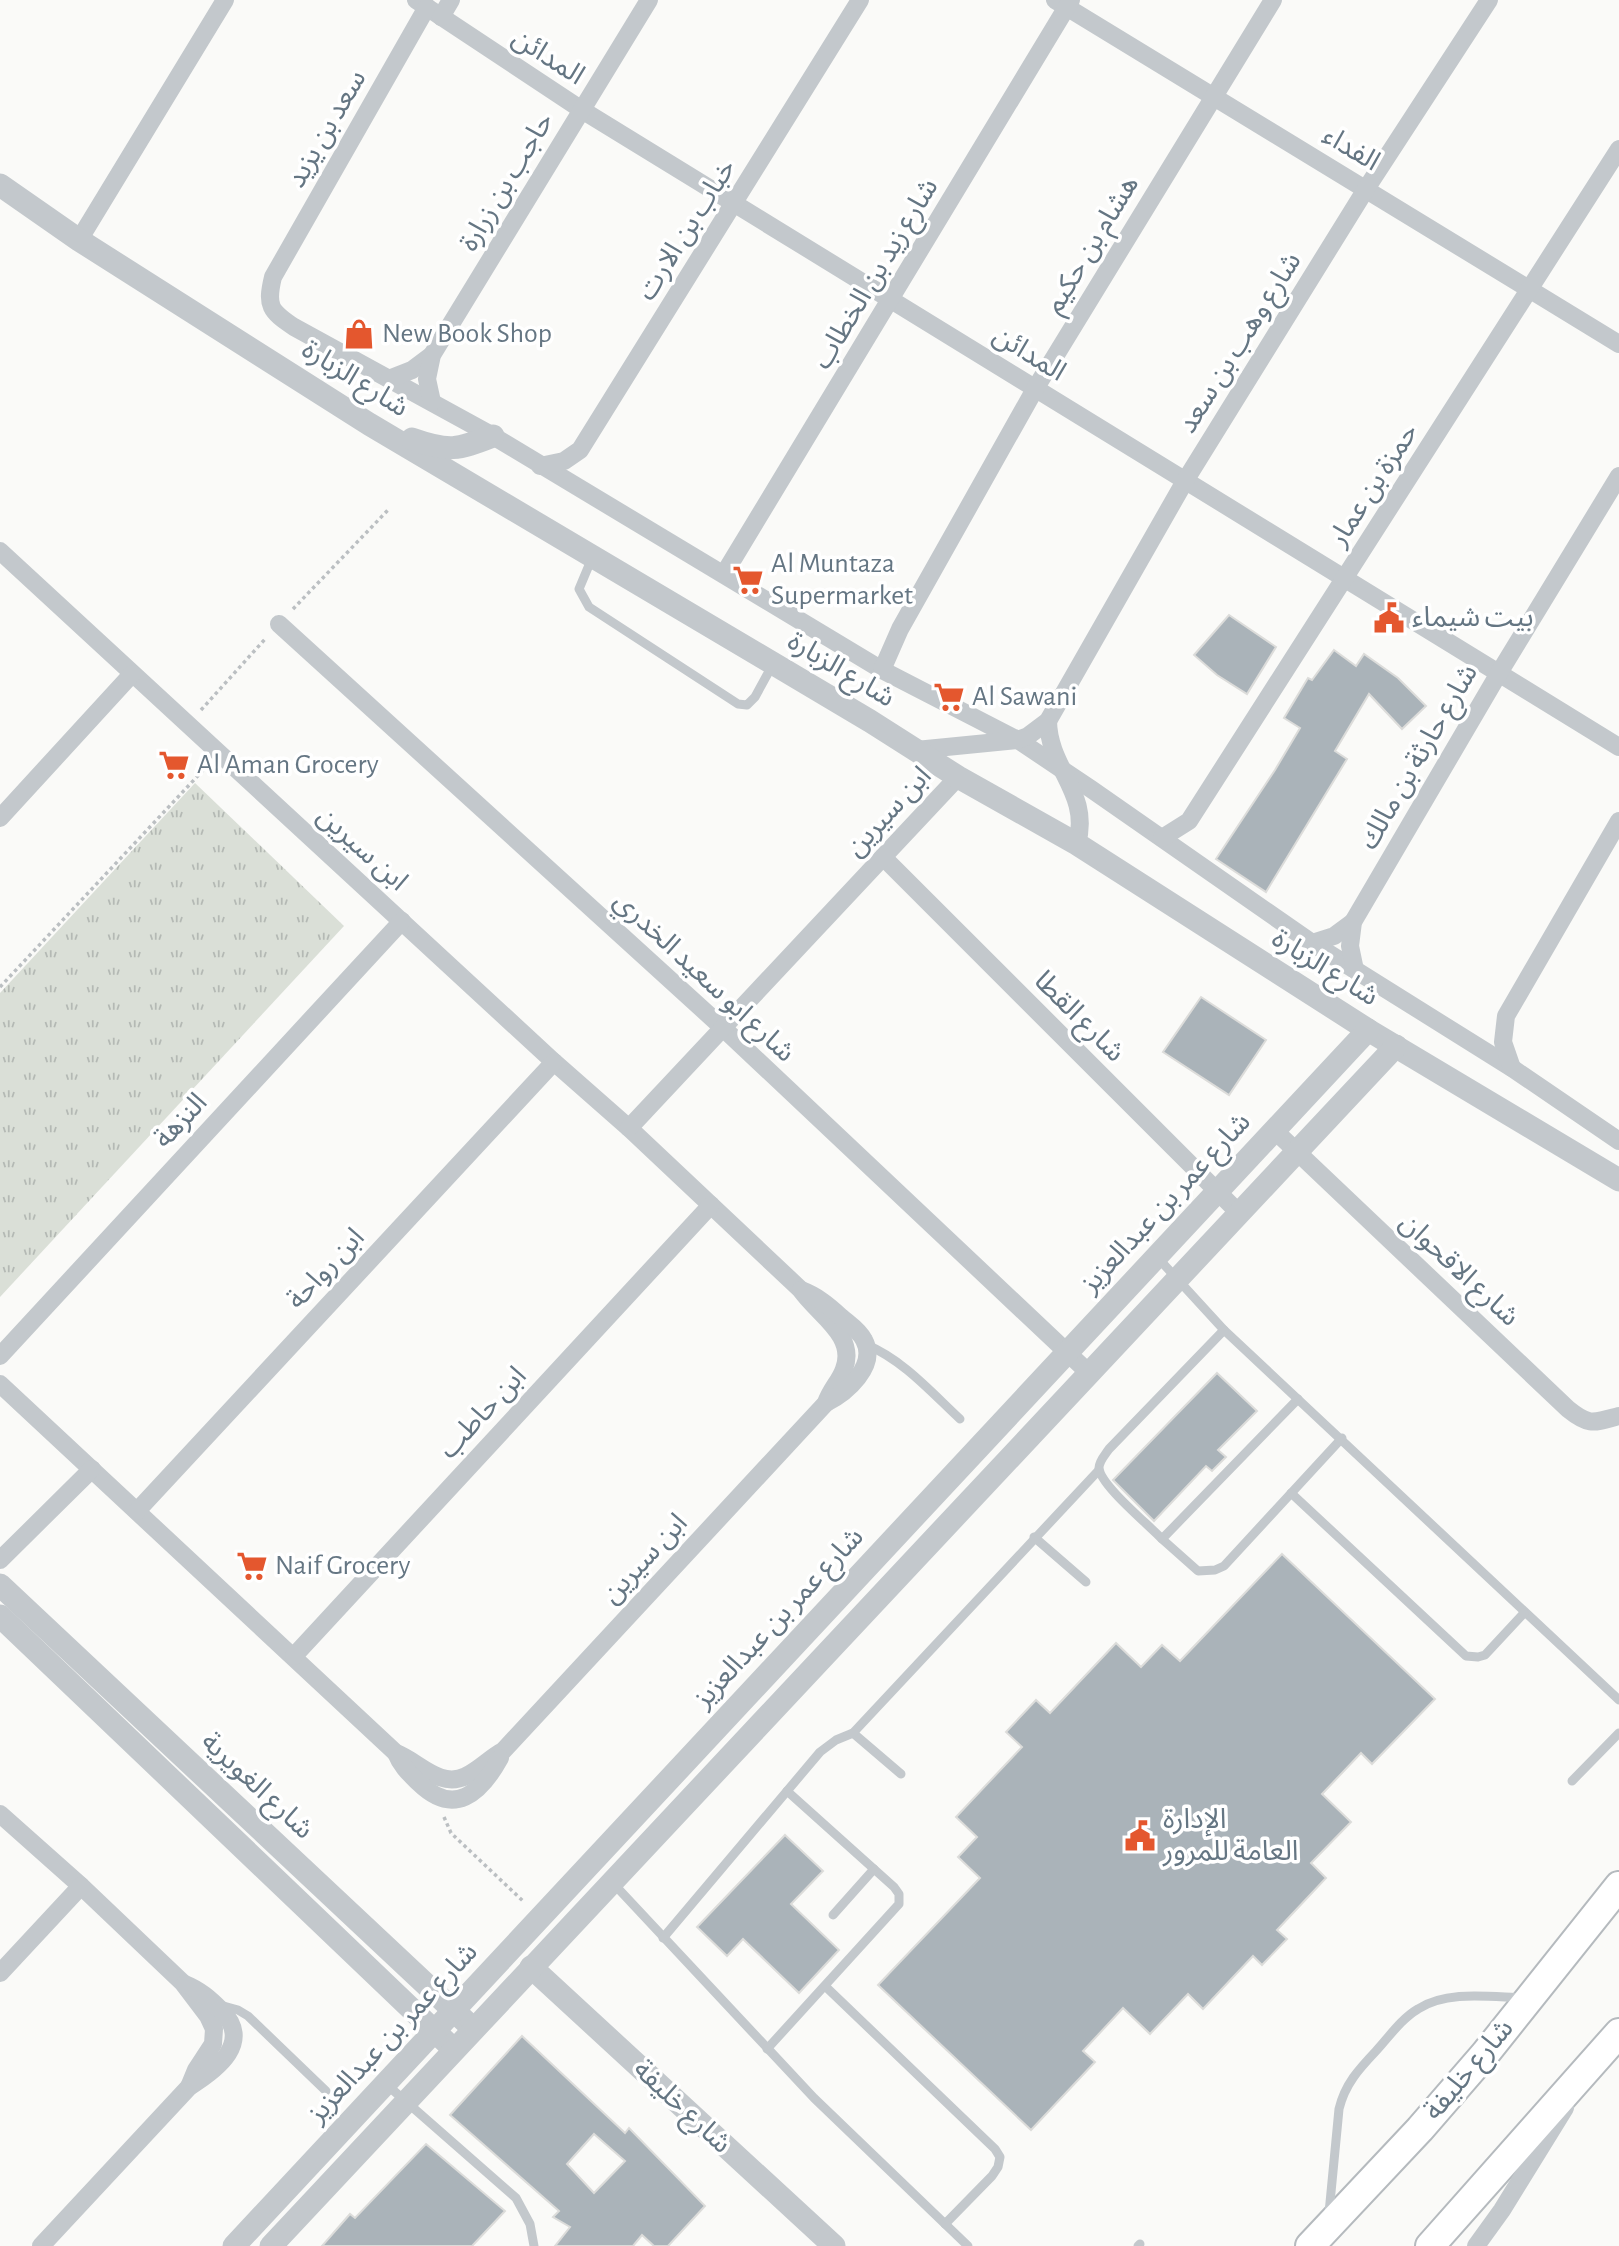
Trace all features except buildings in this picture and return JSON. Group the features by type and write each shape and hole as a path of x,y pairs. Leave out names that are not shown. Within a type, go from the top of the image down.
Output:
{"main road":[{"name":"شارع خليفة","path":"1319,2236 1420,2129 1485,2054 1619,1886"},
{"path":"1430,2246 1619,2033"}],"street":[{"path":"79,240 225,0"},
{"name":"سعد بن يزيد","path":"273,277 428,8 451,0"},
{"name":"حاجب بن زرارة","path":"432,402 427,379 432,355 649,0"},
{"name":"خباب بن الارت","path":"540,466 564,461 580,450 860,0"},
{"name":"هشام بن حكيم","path":"882,670 900,629 1035,388 1273,0"},
{"name":"شارع وهب بن سعد","path":"916,750 1017,740 1028,736 1048,720 1185,481 1366,190 1489,0"},
{"name":"الفداء","path":"1064,2 1214,97 1619,344"},
{"name":"شارع زيد بن الخطاب","path":"724,575 891,300 1064,2"},
{"name":"المدائن","path":"428,8 582,110 1619,747"},
{"name":"حمزة بن عمار","path":"1162,838 1189,821 1619,149"},
{"name":"شارع الزبارة","path":"0,185 79,240 369,424 958,777 1077,844 1368,1030 1619,1180"},
{"name":"شارع الزبارة","path":"273,277 268,297 273,313 294,327 493,436 882,670 1017,740 1312,943 1614,1134"},
{"name":"حاجب بن زرارة","path":"389,379 412,369 432,355"},
{"path":"369,424 438,447 459,449 493,436"},
{"name":"شارع حارثة بن مالك","path":"1312,943 1334,936 1353,922 1499,673 1619,476"},
{"name":"ابن سيرين","path":"0,551 218,754 629,1128 801,1290 814,1308 842,1336 847,1352 845,1367 825,1403 503,1751 469,1775 454,1779 438,1777 396,1753 0,1384"},
{"name":"شارع ابو سعيد الخدري","path":"279,624 722,1027 1089,1373"},
{"path":"0,818 132,674"},
{"path":"1048,720 1051,746 1073,789 1080,811 1077,844"},
{"name":"ابن سيرين","path":"629,1128 958,777"},
{"path":"1512,1068 1503,1042 1506,1016 1619,821"},
{"name":"شارع القطا","path":"883,857 1239,1213"},
{"name":"النزهة","path":"0,1356 402,921"},
{"name":"شارع حارثة بن مالك","path":"1353,922 1350,947 1355,970"},
{"name":"شارع عمر بن عبدالعزيز","path":"234,2246 1368,1030"},
{"name":"شارع عمر بن عبدالعزيز","path":"271,2246 1396,1046"},
{"name":"ابن رواحة","path":"136,1511 554,1062"},
{"name":"شارع الاقحوان","path":"1274,1130 1568,1409 1584,1421 1600,1421 1619,1416"},
{"name":"ابن حاطب","path":"294,1656 711,1205"},
{"name":"ابن سيرين","path":"801,1290 831,1307 858,1332 867,1345 867,1360 861,1374 842,1393 825,1403"},
{"path":"0,1560 92,1469"},
{"name":"شارع الغويرية","path":"0,1585 473,2028"},
{"name":"شارع الغويرية","path":"0,1616 453,2049"},
{"name":"ابن سيرين","path":"396,1753 402,1766 434,1796 456,1801 470,1794 493,1769 503,1751"},
{"path":"0,1814 183,1983 212,2022 215,2036 210,2051 196,2070 189,2087"},
{"path":"0,1973 81,1886"},
{"name":"شارع خليفة","path":"531,1967 834,2246"},
{"path":"41,2246 189,2087 213,2069 235,2041 234,2026 216,2005 207,1996 183,1983"},
{"path":"1476,2246 1508,2201 1593,2063"}],"lane":[{"path":"592,556 579,589 589,607 738,704 747,705 755,697 773,664"},
{"path":"1157,1257 1224,1330 1619,1700"},
{"path":"663,1938 820,1752 836,1740 853,1733 1099,1470 1101,1460 1109,1449 1224,1330"},
{"path":"867,1345 890,1356 960,1419"},
{"path":"1162,1539 1298,1399"},
{"path":"1099,1470 1106,1482 1198,1571 1216,1570 1224,1566 1342,1438"},
{"path":"1291,1493 1466,1656 1485,1655 1524,1613"},
{"path":"1034,1537 1086,1581"},
{"path":"853,1733 901,1774"},
{"path":"1572,1781 1619,1733"},
{"path":"767,2049 899,1904 899,1894 787,1791"},
{"path":"833,1915 874,1869"},
{"path":"611,1882 814,2098 968,2246"},
{"path":"825,1986 995,2149 1000,2157 992,2176 945,2224"},
{"path":"1319,2236 1339,2109 1348,2084 1355,2074 1407,2017 1428,2003 1453,1997 1530,1998"},
{"path":"216,2005 238,2010 248,2016 326,2091"},
{"path":"386,2084 516,2198 530,2224 534,2246"}],"path":[{"path":"0,987 218,754"},
{"path":"444,1800 444,1815 451,1833 541,1917"}],"green space":[{"path":"195,783 344,926 0,1297 0,993"}],"place":[{"name":"New Book Shop","path":"359,334"},
{"name":"Al Muntaza Supermarket","path":"748,580"},
{"name":"بيت شيماء","path":"1389,618"},
{"name":"Al Sawani","path":"949,697"},
{"name":"Al Aman Grocery","path":"174,765"},
{"name":"Naif Grocery","path":"252,1566"},
{"name":"الإدارة العامة للمرور","path":"1140,1836"}]}
